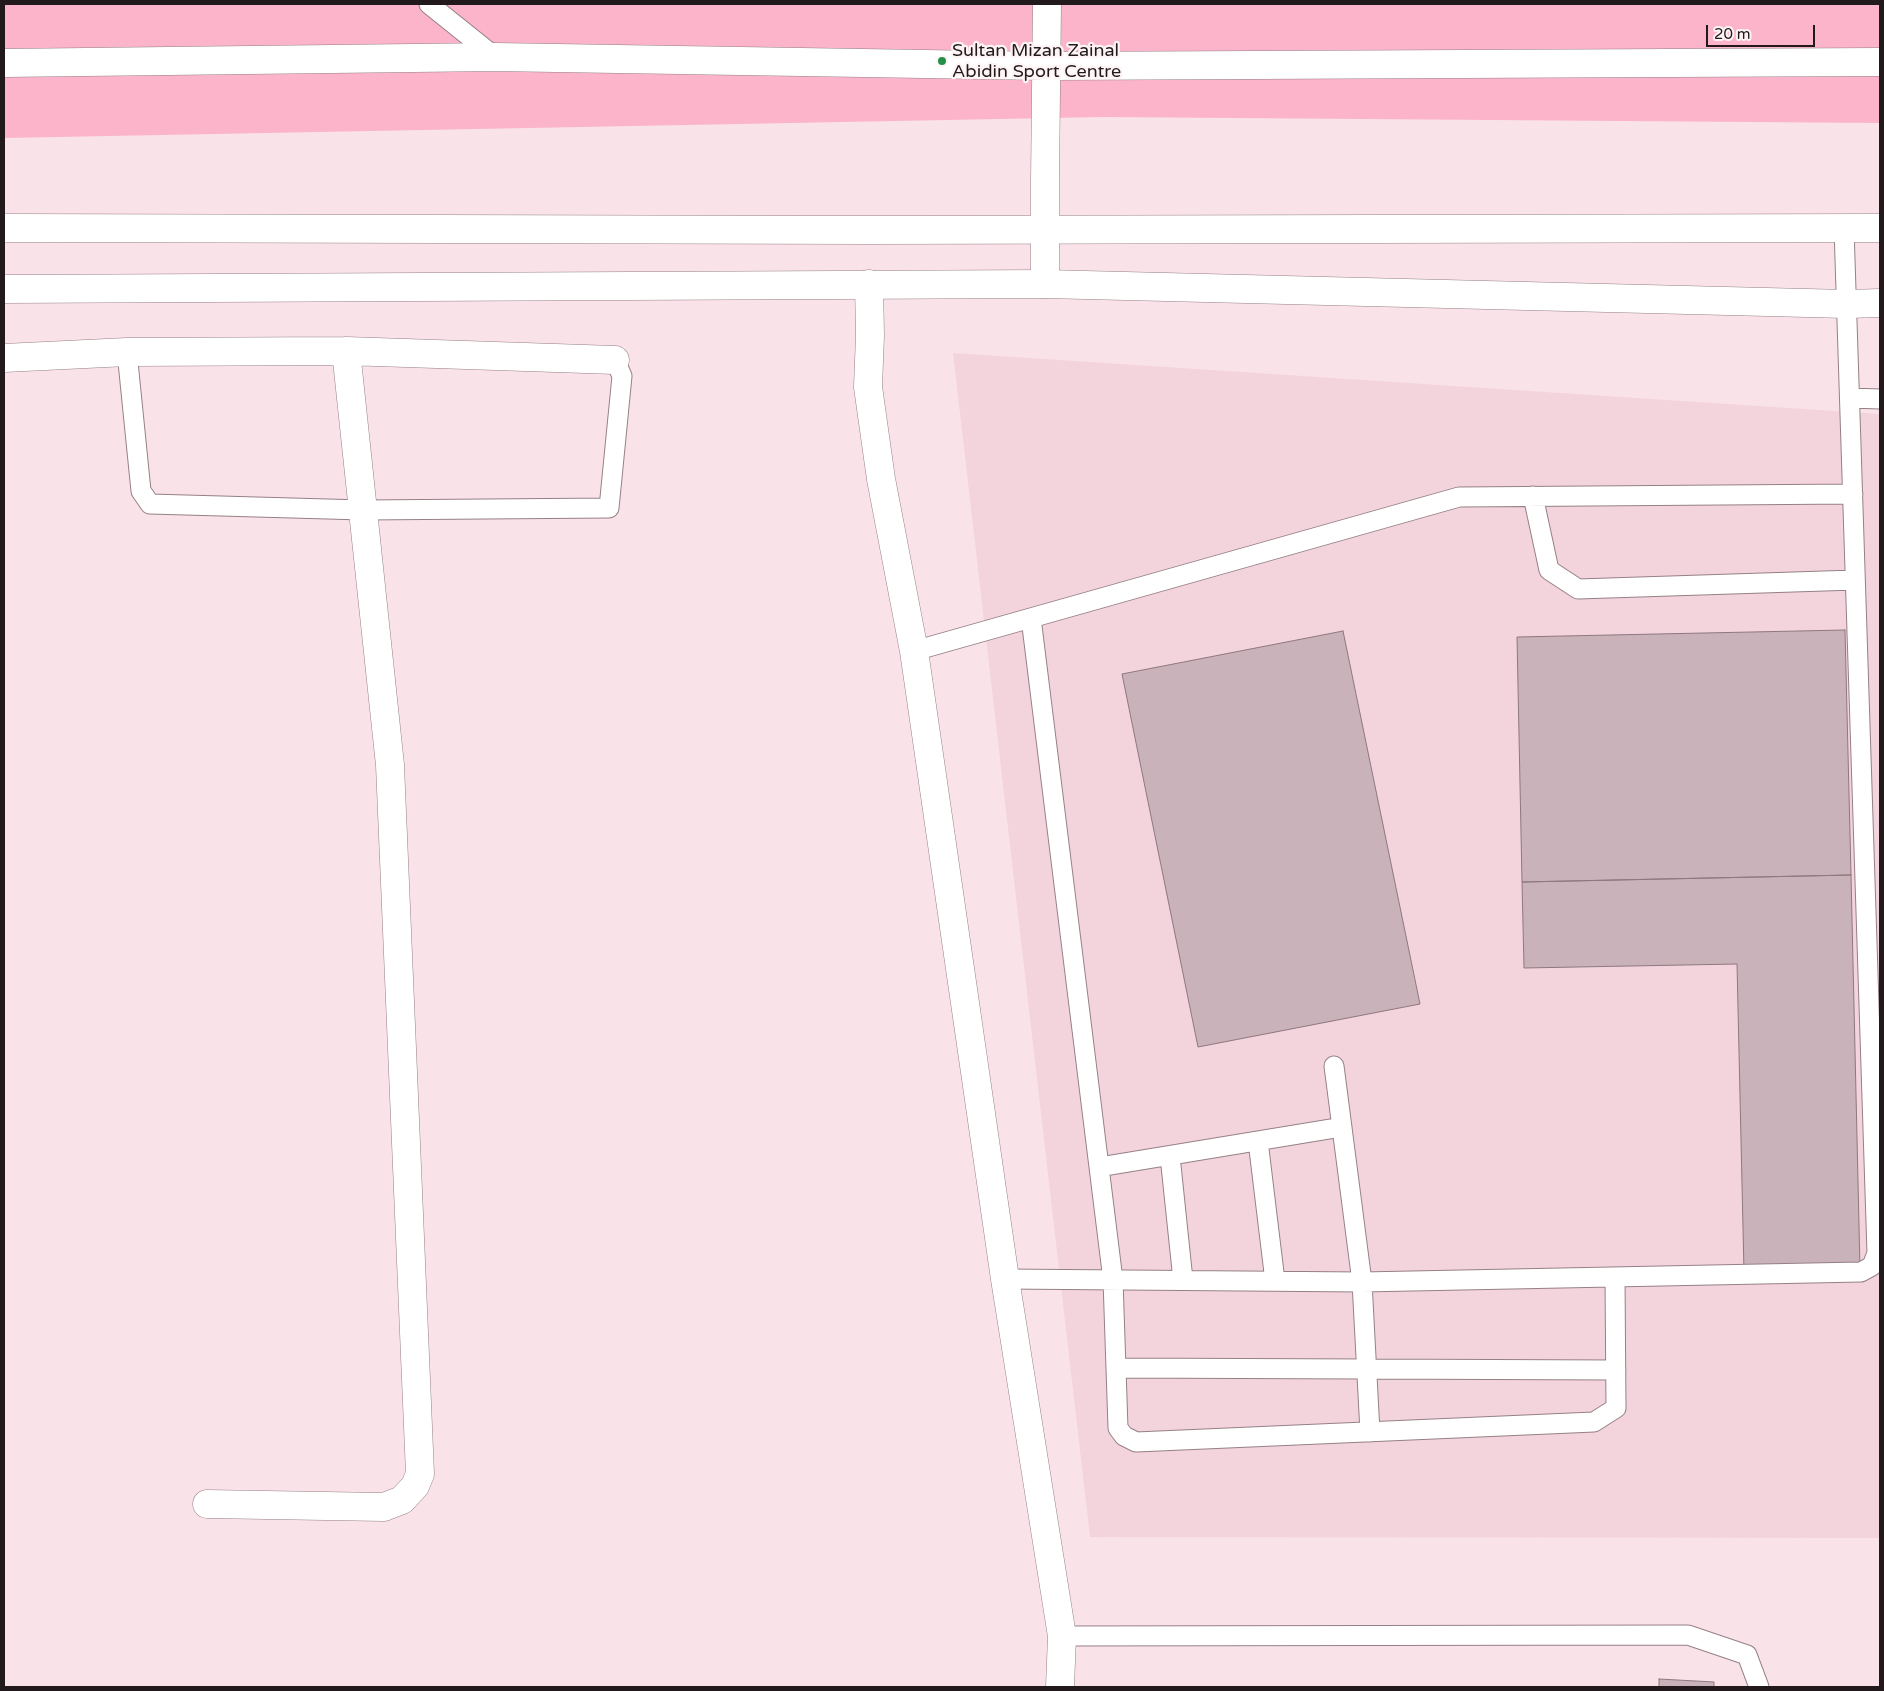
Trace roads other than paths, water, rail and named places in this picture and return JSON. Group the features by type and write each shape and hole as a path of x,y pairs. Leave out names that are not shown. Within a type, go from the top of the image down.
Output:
{"street":[{"path":"1046,284 1044,181 1048,4"},
{"path":"4,62 495,57 1046,66 1880,62"},
{"path":"4,228 1045,230 1880,228"},
{"path":"869,284 868,388 881,480 914,651 1005,1279 1062,1636 1060,1687"},
{"path":"4,289 1046,284 1847,304 1880,303"},
{"path":"207,1504 384,1507 402,1500 415,1486 420,1474 390,765 346,351"},
{"path":"4,358 127,352 346,351 615,360"}],"lane":[{"path":"429,4 495,57"},
{"path":"1005,1279 1362,1282 1860,1272 1872,1266 1877,1253 1844,228"},
{"path":"127,352 141,491 150,504 363,510 610,508 622,376 615,360"},
{"path":"1850,398 1880,399"},
{"path":"914,651 1459,496 1853,494"},
{"path":"1533,496 1548,570 1578,589 1856,580"},
{"path":"1031,618 1113,1280 1118,1428 1124,1436 1136,1442 1594,1422 1616,1408 1615,1277"},
{"path":"1334,1066 1362,1282 1370,1432"},
{"path":"1099,1167 1342,1127"},
{"path":"1258,1141 1276,1281"},
{"path":"1170,1156 1183,1280"},
{"path":"1116,1368 1616,1370"},
{"path":"1062,1636 1688,1635 1747,1655 1759,1687"}],"place":[{"name":"Sultan Mizan Zainal Abidin Sport Centre","path":"942,61"}]}
